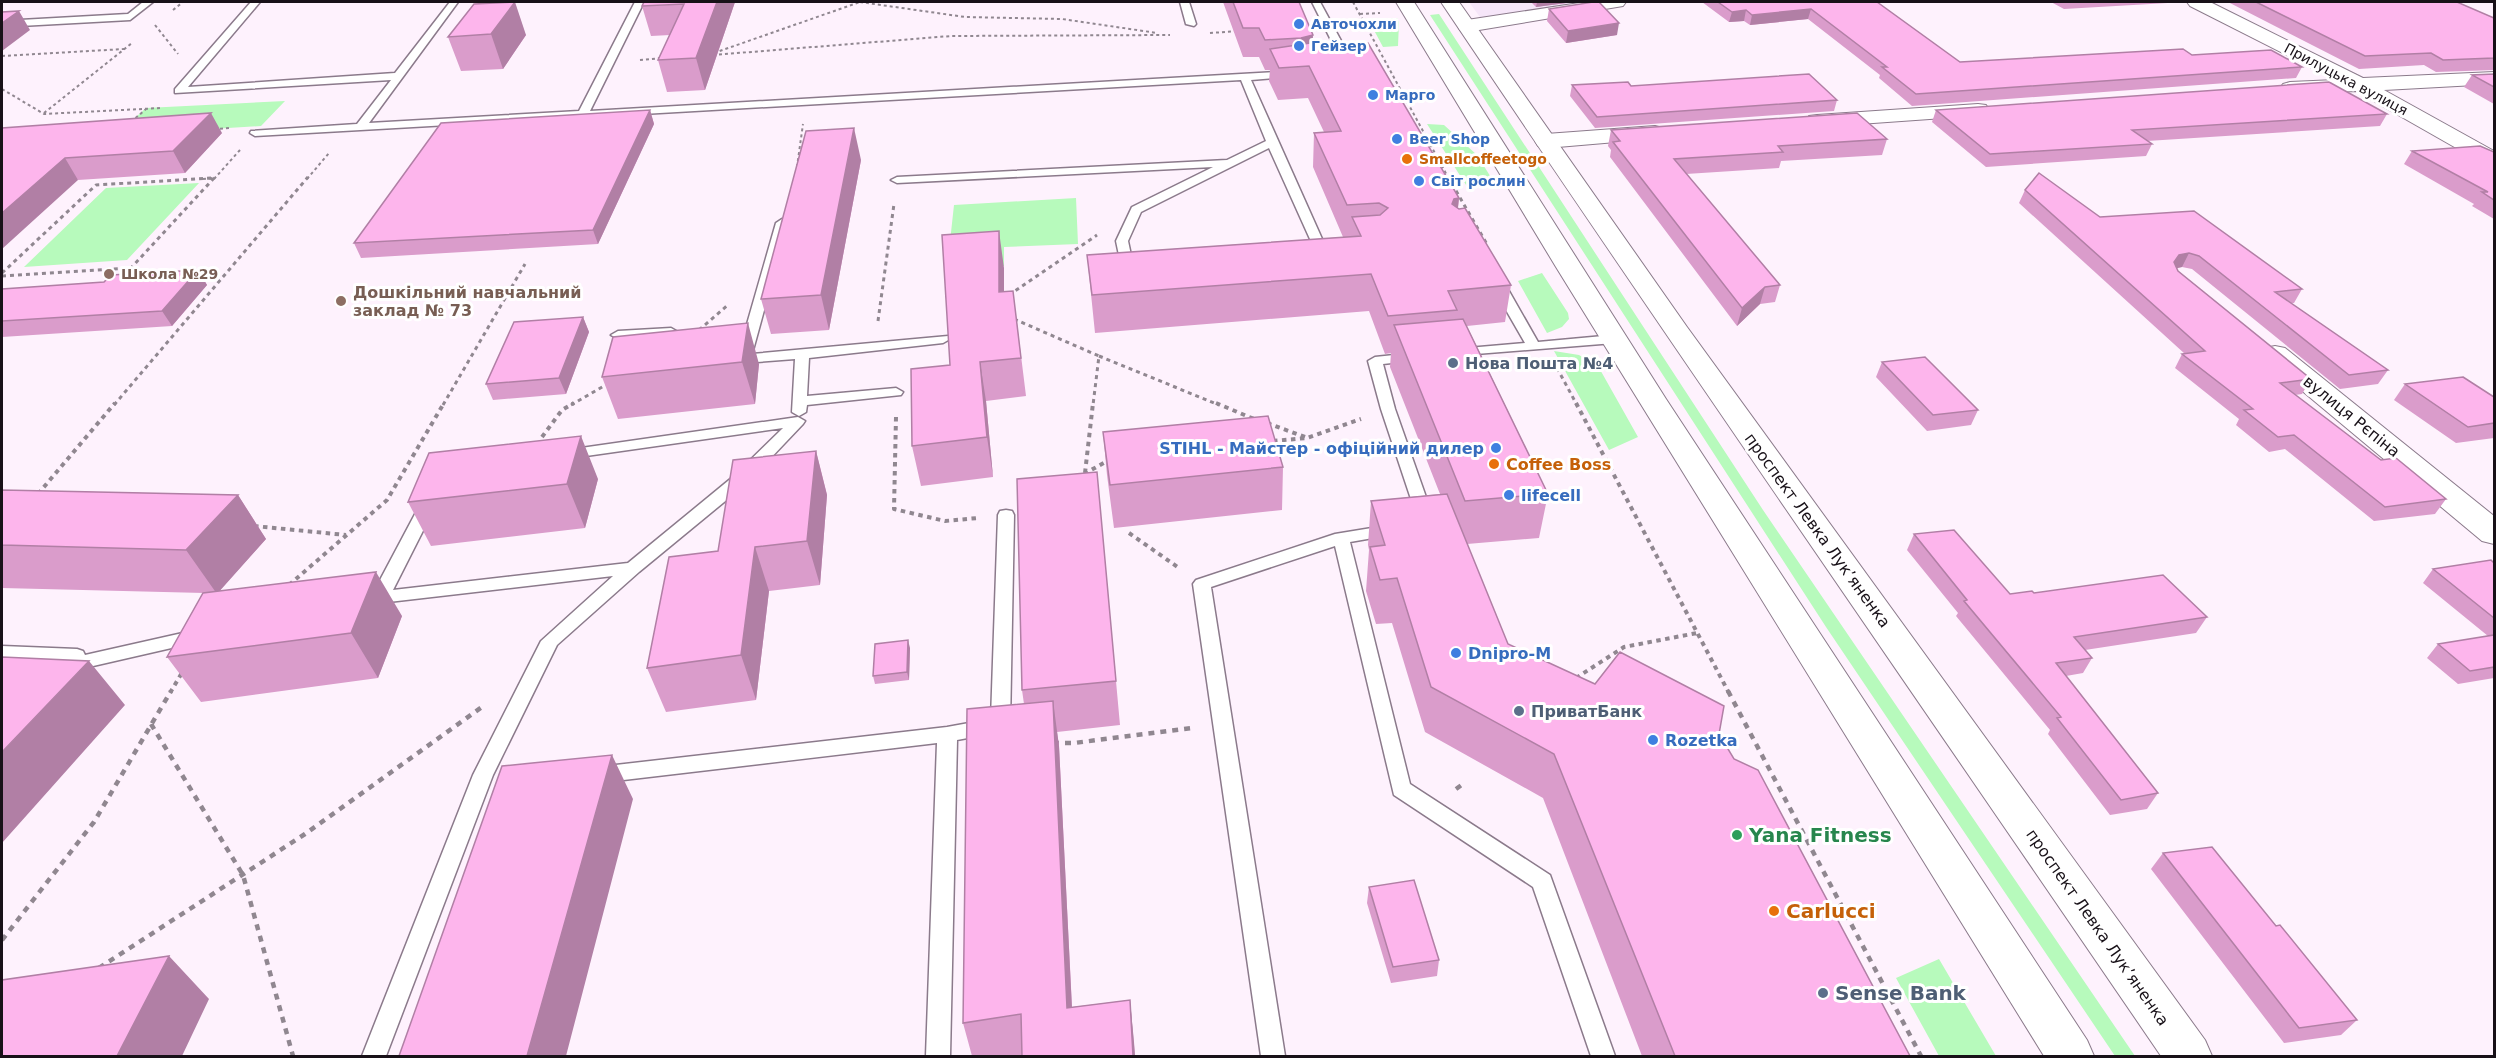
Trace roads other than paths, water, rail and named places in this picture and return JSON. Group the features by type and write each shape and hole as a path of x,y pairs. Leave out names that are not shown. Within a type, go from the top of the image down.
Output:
{"main road":[{"name":"проспект Левка Лукʼяненка","path":"1450,2 1677,333 1875,609 2188,1056"},
{"path":"1467,26 1617,2"},
{"name":"Прилуцька вулиця","path":"2196,2 2229,16 2356,83 2494,160"},
{"path":"1395,7 1451,80 2070,1056"},
{"path":"2271,89 2356,83 2494,78"},
{"path":"1796,123 1998,108"},
{"path":"1546,141 1677,131"},
{"name":"вулиця Рєпіна","path":"2255,337 2494,533"}],"lane":[{"path":"2,24 130,17 148,2"},
{"path":"255,2 179,91 398,76"},
{"path":"361,126 453,2"},
{"path":"583,114 639,2"},
{"path":"1184,2 1191,24"},
{"path":"1316,2 1341,50 1330,64 1321,67"},
{"path":"255,133 1302,73"},
{"path":"1245,77 1270,143 1326,248 1325,260 1314,261"},
{"path":"1141,276 1129,277 1122,242 1136,210 1270,143"},
{"path":"897,180 1232,163"},
{"path":"796,174 768,271 747,327 744,359 874,348 944,339"},
{"path":"1493,276 1539,345"},
{"path":"618,335 699,330"},
{"path":"1273,1056 1202,584 1341,538 1428,525 1388,409 1375,361 1614,339"},
{"path":"374,1056 477,788 550,641 633,568 740,480 798,421 802,354"},
{"path":"800,401 896,392"},
{"path":"525,459 798,421"},
{"path":"437,488 380,597 633,568"},
{"path":"582,777 946,734 1000,725 1006,515"},
{"path":"1341,538 1401,789 1542,881 1603,1056"},
{"path":"74,664 208,633"},
{"path":"2,653 77,656 66,674 57,680"},
{"path":"938,1056 946,734"},
{"path":"477,788 501,786"}],"place":[{"name":"Авточохли","path":"1299,24"},
{"name":"Гейзер","path":"1299,46"},
{"name":"Марго","path":"1373,95"},
{"name":"Beer Shop","path":"1397,139"},
{"name":"Smallcoffeetogo","path":"1407,159"},
{"name":"Світ рослин","path":"1419,181"},
{"name":"Школа №29","path":"109,274"},
{"name":"Дошкільний навчальний заклад № 73","path":"341,301"},
{"name":"Нова Пошта №4","path":"1453,363"},
{"name":"STIHL - Майстер - офіційний дилер","path":"1496,448"},
{"name":"Coffee Boss","path":"1494,464"},
{"name":"lifecell","path":"1509,495"},
{"name":"Dnipro-M","path":"1456,653"},
{"name":"ПриватБанк","path":"1519,711"},
{"name":"Rozetka","path":"1653,740"},
{"name":"Yana Fitness","path":"1737,835"},
{"name":"Carlucci","path":"1774,911"},
{"name":"Sense Bank","path":"1823,993"}]}
